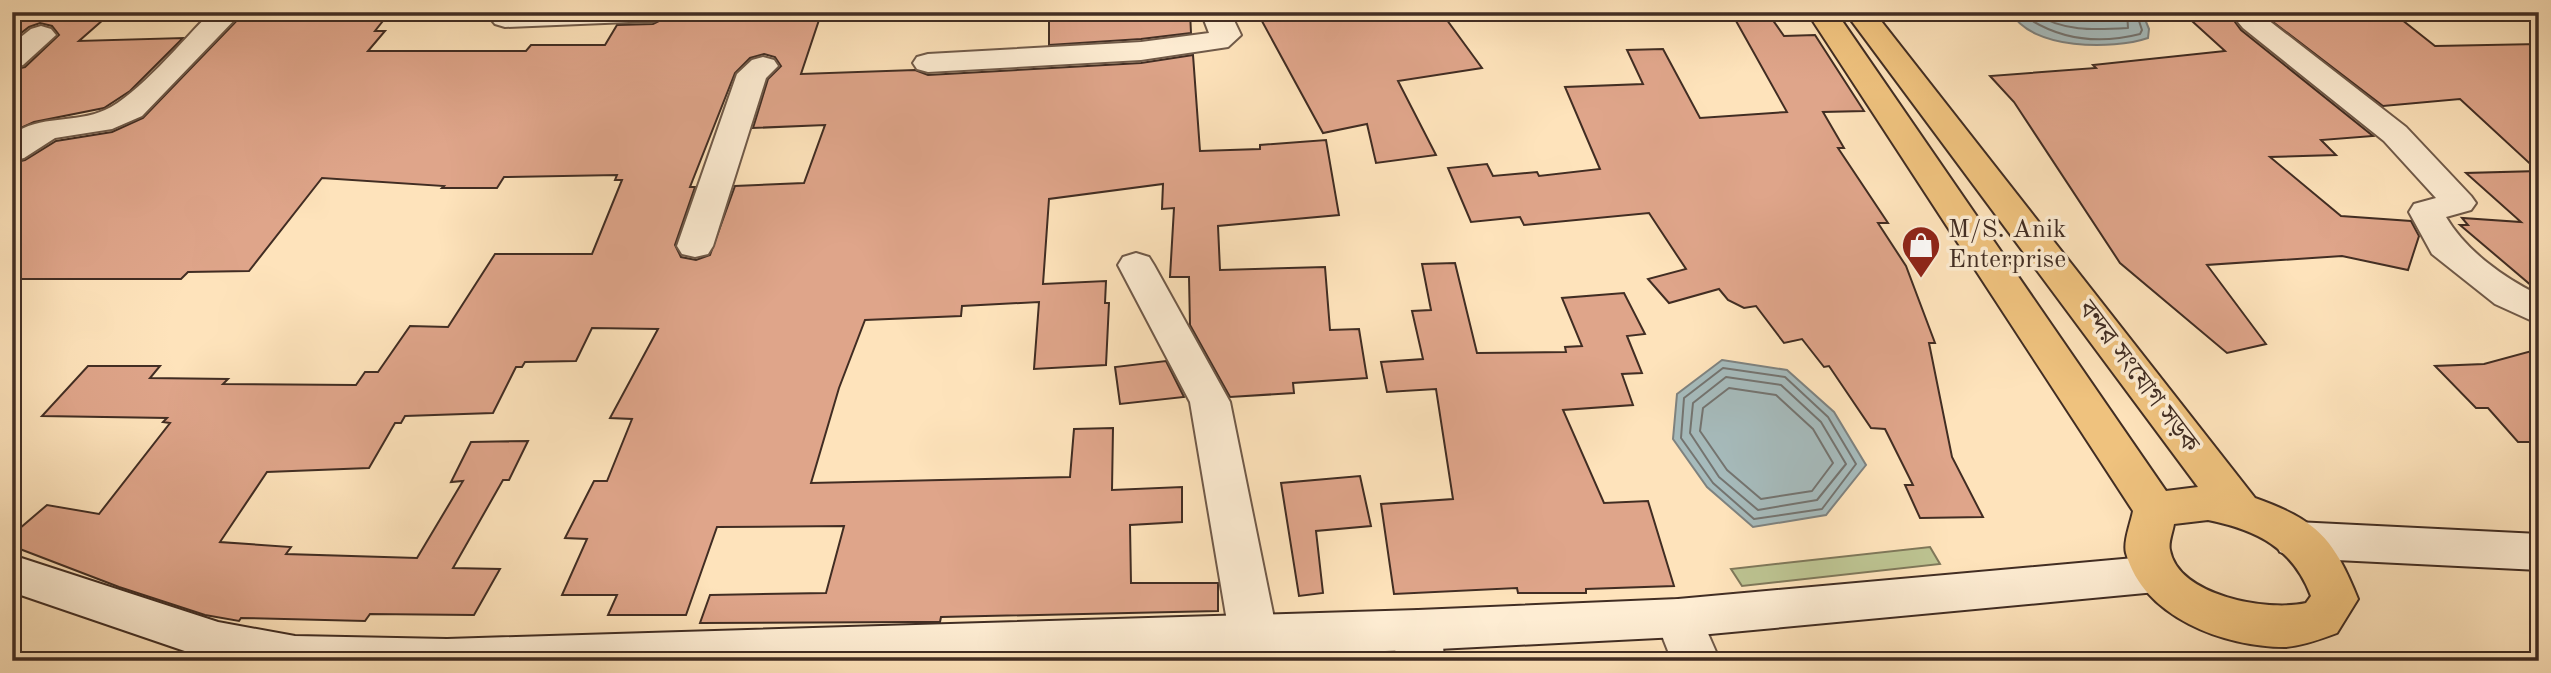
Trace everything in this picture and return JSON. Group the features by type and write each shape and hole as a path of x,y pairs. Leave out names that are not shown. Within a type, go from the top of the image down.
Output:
{"highway":[{"name":"বন্দর সংযোগ সড়ক","path":"1821,12 2155,509"},
{"name":"বন্দর সংযোগ সড়ক","path":"1859,12 2238,508"},
{"path":"2208,503 2238,508 2296,540 2319,561 2333,584 2337,606 2321,649 2286,641 2255,638 2233,644 2191,609 2166,587 2149,565 2144,543 2147,524 2155,509 2208,503"}],"street":[{"path":"12,151 42,130 62,125 96,125 116,119 131,109 228,12"},
{"path":"505,18 653,12"},
{"path":"928,63 1141,51 1217,41 1226,34 1215,12"},
{"path":"2253,22 2395,134 2459,203 2426,212 2445,246 2508,295 2539,311"},
{"path":"12,60 41,35"},
{"path":"695,246 752,74 763,66"},
{"path":"1136,265 1210,402 1253,633"},
{"path":"2296,540 2539,552"},
{"path":"12,573 218,642 295,656 447,660 927,652 1253,633 1419,645 2156,574"},
{"path":"1678,618 1696,661"}],"green space":[{"path":"1930,547 1940,564 1742,586 1731,569"}],"water":[{"path":"2011,12 2142,12 2149,29 2148,38 2115,44 2074,44 2036,34 2021,25"},
{"path":"1722,360 1787,370 1834,412 1866,465 1826,515 1753,527 1707,487 1673,439 1677,394"}],"building":[{"path":"12,12 112,12 79,41 183,38 130,91 104,108 34,122 12,132 12,70 25,67 59,35 52,26 40,23 29,27 12,40"},
{"path":"245,12 390,12 375,31 385,31 368,51 526,51 531,45 605,45 617,25 653,24 667,17 820,17 801,74 915,70 928,75 1141,63 1193,55 1200,151 1260,149 1260,145 1326,140 1339,215 1218,226 1220,270 1325,267 1330,330 1359,329 1367,378 1293,383 1294,393 1230,397 1190,325 1189,277 1170,277 1174,208 1162,209 1163,184 1049,199 1043,284 1106,281 1105,303 1109,303 1106,365 1034,369 1039,302 962,306 961,316 865,320 839,388 811,483 1070,477 1074,429 1113,428 1112,490 1182,487 1182,522 1130,525 1131,583 1218,583 1218,611 941,617 940,622 700,623 710,595 826,593 844,526 717,527 686,615 608,615 617,595 562,595 587,539 565,538 594,481 607,481 632,419 610,418 658,329 592,328 576,361 525,362 522,367 516,367 493,413 405,416 401,423 395,423 369,468 267,472 220,542 291,547 286,554 417,558 463,481 451,482 471,442 528,441 509,480 503,480 453,568 500,569 474,615 370,614 365,621 241,618 239,621 205,615 119,587 12,546 12,535 47,505 99,514 170,423 163,422 167,418 42,416 88,366 160,366 150,378 228,379 223,384 356,385 365,372 378,372 410,326 448,327 495,254 592,254 622,180 615,180 617,175 504,177 497,188 442,188 444,186 322,178 249,271 188,272 181,279 12,279 12,163 25,160 56,141 112,132 143,118","holes":["764,54 775,57 781,66 768,79 753,128 825,125 804,183 735,186 710,255 696,260 681,257 675,245 695,187 690,187 735,73 750,58"]},
{"path":"1049,12 1190,12 1191,33 1049,45"},
{"path":"1257,12 1441,12 1482,68 1398,81 1436,155 1376,163 1367,124 1323,133"},
{"path":"1731,12 1767,12 1784,36 1815,35 1864,111 1823,112 1844,148 1838,148 1888,223 1878,223 1906,266 1935,343 1929,343 1952,457 1983,517 1920,518 1905,485 1913,485 1885,429 1871,428 1829,366 1824,367 1802,339 1784,343 1756,306 1744,308 1728,300 1719,289 1669,303 1648,279 1686,269 1649,213 1524,225 1520,217 1471,222 1448,168 1487,164 1493,176 1537,172 1539,176 1600,169 1565,87 1643,84 1627,50 1663,49 1700,118 1787,112"},
{"path":"2182,12 2246,12 2235,22 2241,30 2373,136 2321,140 2336,155 2270,157 2341,216 2411,221 2419,236 2408,270 2342,256 2207,265 2266,344 2227,353 2120,263 2014,102 1990,76 2096,68 2093,65 2225,51"},
{"path":"2260,12 2392,12 2435,46 2539,44 2539,292 2460,225 2468,225 2462,218 2521,222 2466,173 2538,171 2460,99 2383,106"},
{"path":"1455,263 1477,353 1566,352 1565,347 1582,346 1562,298 1624,293 1645,334 1627,336 1642,373 1622,374 1633,405 1563,410 1604,503 1648,501 1674,586 1586,589 1586,593 1518,593 1517,588 1394,594 1381,504 1453,499 1436,389 1387,392 1381,362 1423,359 1412,311 1431,310 1422,264"},
{"path":"2539,349 2539,442 2518,442 2488,408 2476,408 2435,366 2484,364"},
{"path":"1166,361 1184,397 1120,404 1115,367"},
{"path":"1360,476 1371,526 1316,531 1323,593 1299,596 1281,483"}],"place":[{"name":"M/S. Anik Enterprise","path":"1921,279"}]}
